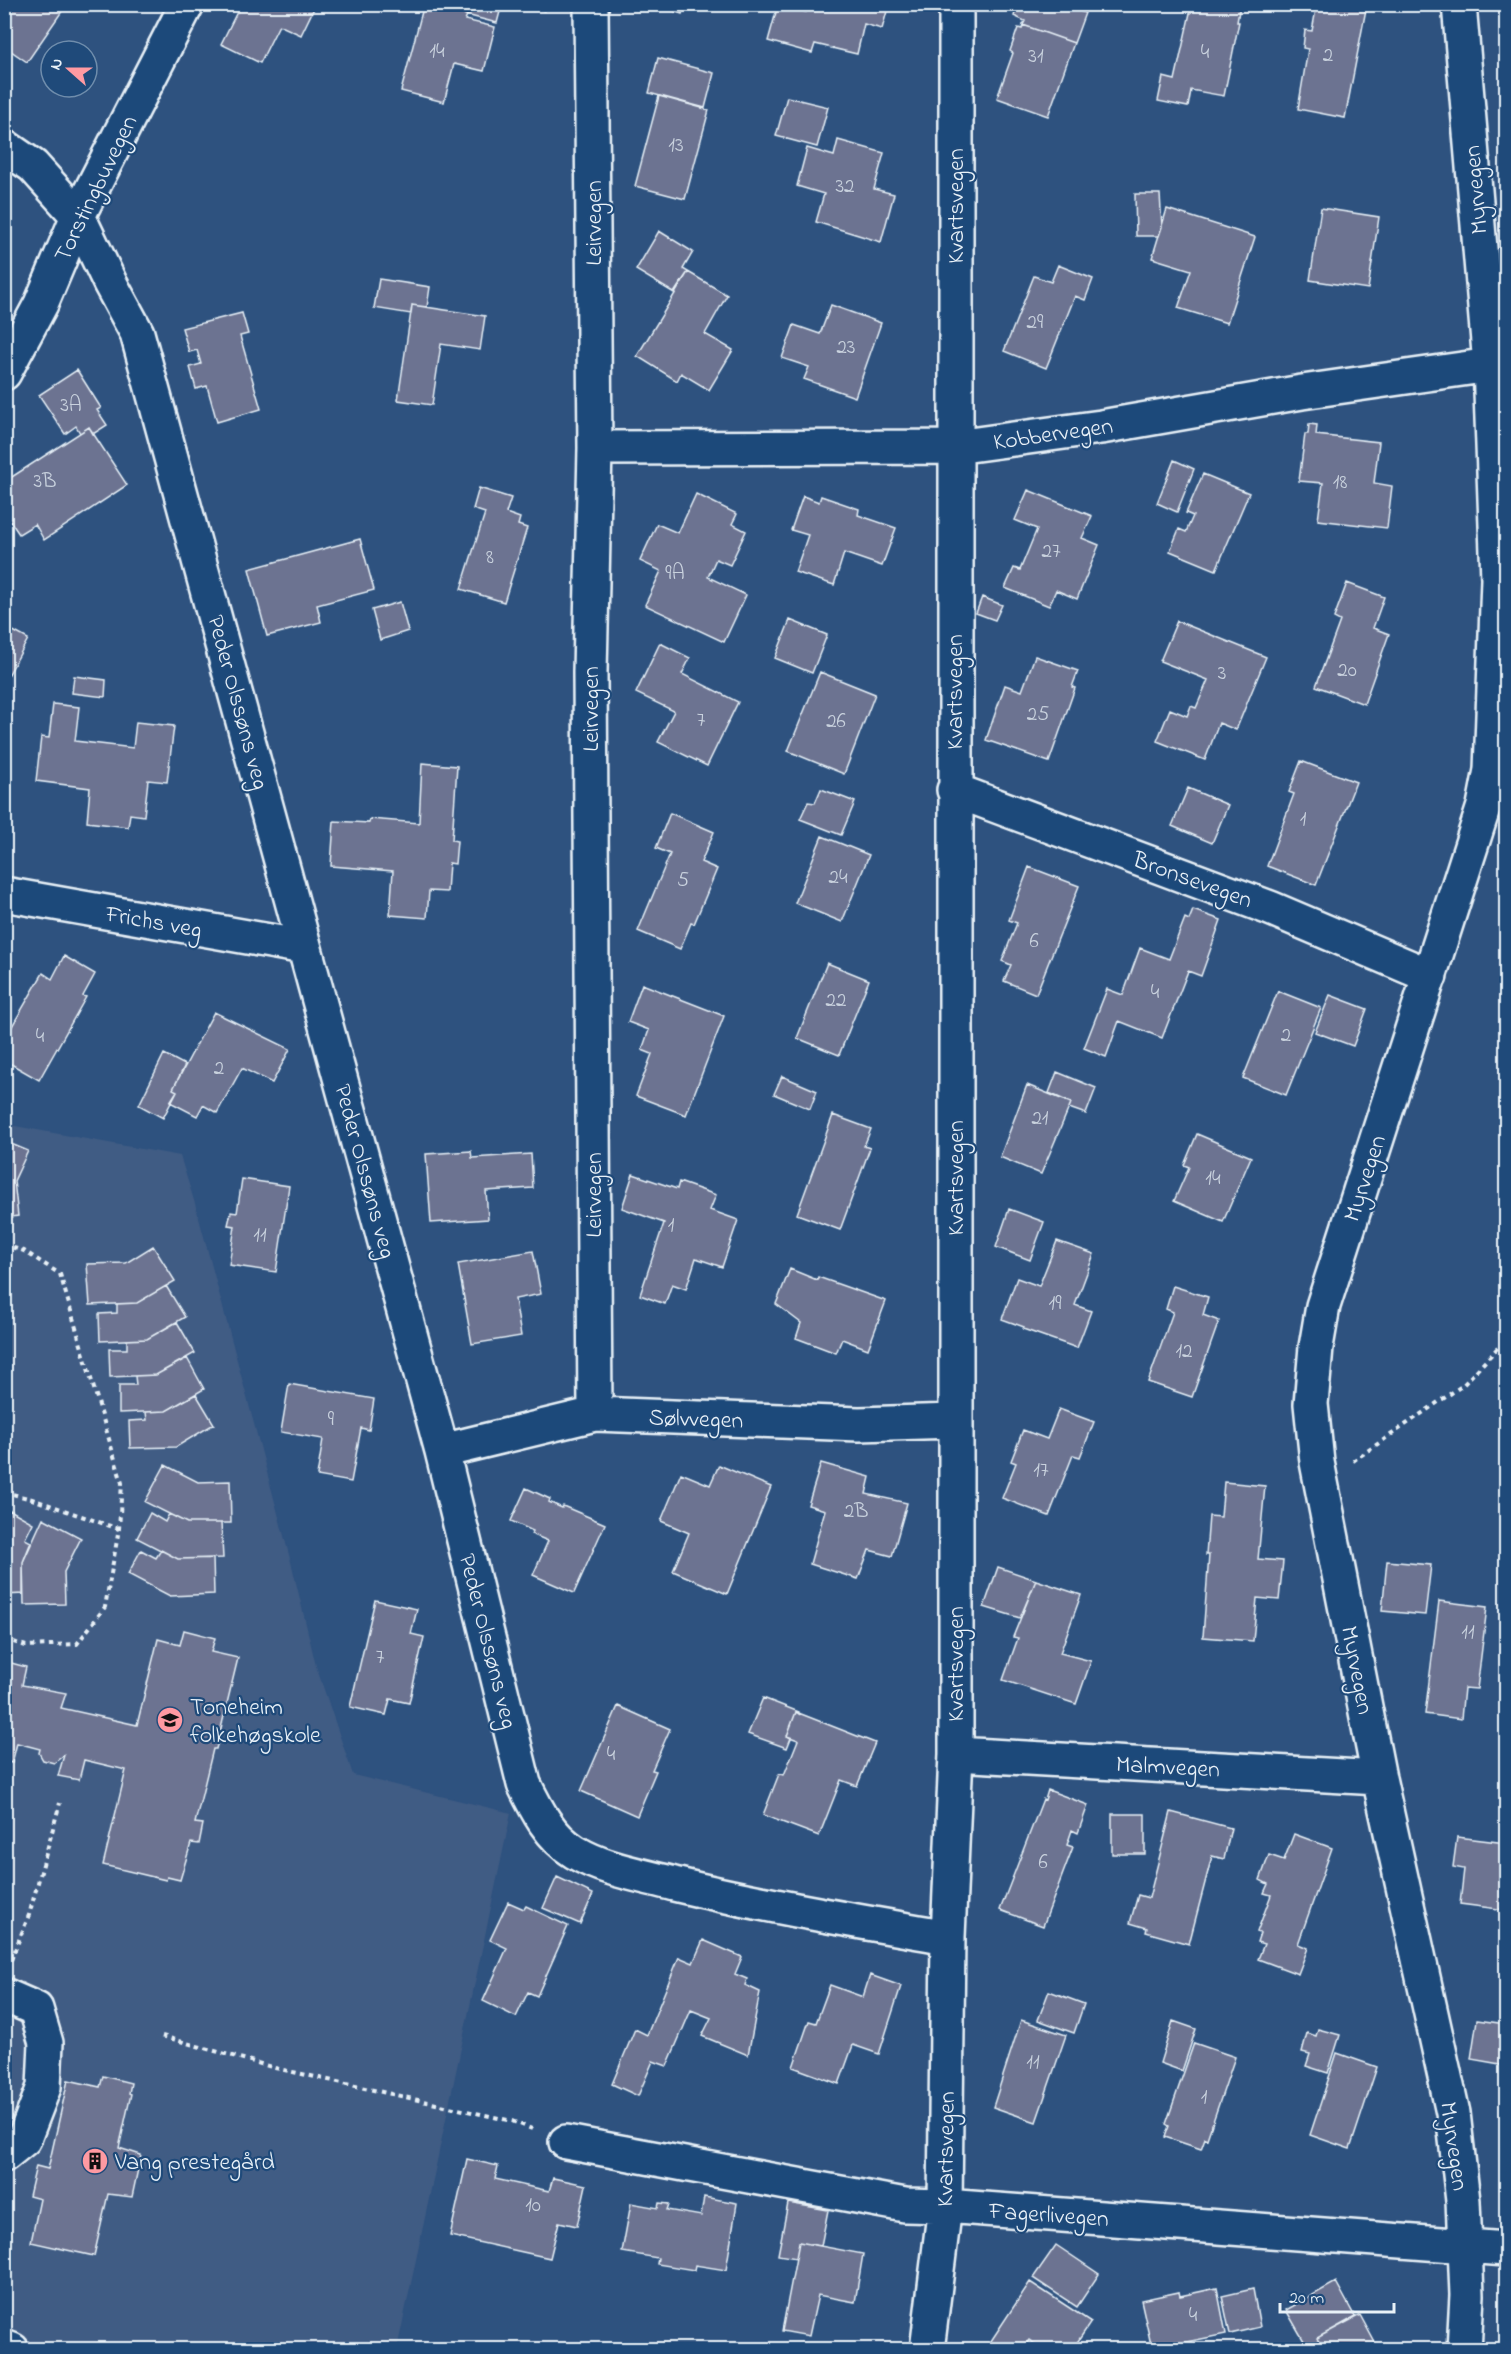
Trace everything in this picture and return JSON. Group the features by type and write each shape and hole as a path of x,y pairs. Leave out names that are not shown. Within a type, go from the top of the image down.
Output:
{"street":[{"name":"Torstingbuvegen","path":"4,373 40,304 78,216 187,4"},
{"name":"Leirvegen","path":"591,4 595,448 590,684 595,1414"},
{"name":"Kvartsvegen","path":"927,2349 945,2206 948,1937 956,1754 954,790 956,4"},
{"name":"Myrvegen","path":"1459,4 1498,362 1498,579 1491,770 1484,806 1323,1306 1316,1347 1311,1404 1322,1481 1379,1778 1453,2114 1463,2201 1467,2295 1464,2349"},
{"name":"Peder Olssøns veg","path":"4,146 33,165 78,216 137,333 442,1451 524,1784 548,1828 573,1851 606,1867 725,1896 948,1937"},
{"name":"Kobbervegen","path":"595,448 955,447 1101,427 1302,392 1498,362"},
{"name":"Bronsevegen","path":"954,790 1270,908 1430,976"},
{"name":"Frichs veg","path":"4,894 304,947"},
{"name":"Sølvvegen","path":"442,1451 595,1414 859,1424 954,1421"},
{"name":"Malmvegen","path":"956,1754 1379,1778"},
{"path":"4,2155 24,2139 44,2087 46,2043 36,2008 7,1981"},
{"name":"Fagerlivegen","path":"567,2142 905,2205 945,2206 1506,2249"},
{"path":"4,2347 12,2349"}],"path":[{"path":"4,1245 24,1251 60,1274 122,1484 119,1528 105,1607 77,1644 26,1646 4,1639"},
{"path":"1322,1481 1405,1427 1463,1385 1506,1339"},
{"path":"4,1492 119,1528"},
{"path":"7,1981 29,1915 60,1803"},
{"path":"162,2036 275,2068 512,2121 567,2142"}],"shaded area":[{"name":"Toneheim folkehøgskole","path":"4,1124 180,1156 196,1207 292,1566 316,1666 353,1775 511,1813 397,2349 24,2350 5,2343"}],"building":[{"path":"4,4 67,4 43,39 39,39 39,45 27,62 4,46"},
{"path":"241,4 316,4 301,35 279,25 260,63 221,44"},
{"path":"424,4 467,15 465,20 495,27 484,71 454,64 444,102 401,91"},
{"path":"449,4 502,4 497,23 447,10"},
{"path":"524,4 546,4 544,11"},
{"path":"653,4 685,4 682,14"},
{"path":"808,4 889,4 882,29 864,24 857,54 815,44 812,53 768,41 778,5 806,12"},
{"path":"1018,4 1061,4 1085,13 1074,43 1023,25 1025,21 1014,16"},
{"path":"1192,4 1240,5 1237,22 1239,22 1224,96 1191,90 1188,107 1158,101 1163,77 1175,80"},
{"path":"1317,4 1367,4 1345,118 1298,109 1308,49 1303,48 1305,30 1312,31"},
{"path":"1023,25 1074,43 1048,116 997,98 1013,53 1010,51 1018,28 1022,29"},
{"path":"658,58 714,73 705,108 649,93"},
{"path":"659,96 709,110 685,199 635,186"},
{"path":"787,97 828,107 817,147 776,136"},
{"path":"838,140 884,153 874,189 894,194 881,242 816,222 824,194 797,186 807,148 834,156"},
{"path":"1135,194 1160,194 1162,227 1159,236 1136,236"},
{"path":"1321,208 1379,217 1368,289 1310,280"},
{"path":"1167,209 1255,237 1227,323 1178,308 1191,270 1152,258"},
{"path":"659,231 693,252 683,269 688,272 674,293 636,270"},
{"path":"1058,265 1093,279 1085,300 1075,296 1046,368 1004,351 1034,276 1051,282"},
{"path":"688,272 727,295 705,334 733,350 709,390 681,373 677,381 637,356"},
{"path":"379,279 430,287 427,307 412,305 411,314 374,308"},
{"path":"412,305 485,316 480,350 441,344 432,405 398,400"},
{"path":"831,305 881,323 855,397 804,379 809,367 782,358 794,325 820,334"},
{"path":"242,313 248,334 240,336 261,409 217,422 207,386 196,389 190,367 201,364 197,350 189,352 182,328"},
{"path":"77,370 101,408 97,410 107,425 93,434 89,427 80,433 76,426 65,434 39,395"},
{"path":"1309,424 1317,425 1316,435 1379,442 1374,483 1392,486 1387,528 1318,520 1323,483 1299,481 1305,434 1308,434"},
{"path":"89,427 127,485 44,540 35,524 19,534 4,512 4,482"},
{"path":"1174,460 1194,469 1177,512 1157,503"},
{"path":"1203,474 1249,493 1216,570 1170,551 1179,529 1186,532 1193,516 1186,513"},
{"path":"479,488 511,498 506,513 520,518 518,525 527,528 504,602 461,589 485,513 473,509"},
{"path":"1028,490 1092,516 1082,538 1099,545 1077,599 1056,590 1049,606 1005,588 1014,568 1020,570 1037,529 1015,520"},
{"path":"696,494 737,514 732,524 746,531 730,565 716,559 708,577 746,595 724,642 645,605 661,571 640,561 657,524 678,533"},
{"path":"803,496 819,502 821,496 859,509 858,515 896,528 882,566 844,553 834,585 795,572 808,535 791,530"},
{"path":"360,539 374,590 317,605 321,622 267,636 249,569"},
{"path":"1347,583 1384,597 1373,628 1389,634 1364,704 1316,686 1340,621 1334,618"},
{"path":"982,597 1002,605 995,620 976,613"},
{"path":"400,602 408,631 380,640 372,610"},
{"path":"790,620 827,635 812,673 775,658"},
{"path":"1177,621 1266,657 1236,730 1219,723 1205,760 1157,741 1170,709 1187,716 1191,706 1196,708 1208,680 1160,661"},
{"path":"4,626 28,639 4,683"},
{"path":"660,643 690,658 682,674 738,702 707,766 658,742 674,711 636,693"},
{"path":"1035,656 1078,671 1072,687 1075,688 1049,762 986,740 1005,685 1022,691"},
{"path":"820,672 875,694 844,774 788,751"},
{"path":"74,676 106,680 105,697 72,693"},
{"path":"53,704 79,707 75,741 133,748 136,722 174,726 167,782 148,780 144,816 130,814 128,827 87,822 90,788 36,781 41,737 49,738"},
{"path":"1301,761 1356,782 1316,885 1267,866 1294,794 1289,792"},
{"path":"422,763 457,766 452,840 457,841 455,864 449,863 447,892 429,891 427,918 390,915 393,871 331,866 334,821 369,823 370,819 419,823"},
{"path":"1188,788 1228,805 1212,843 1172,826"},
{"path":"821,789 855,802 841,835 800,819 808,802 815,803"},
{"path":"670,813 714,832 701,862 717,869 694,924 691,923 680,949 638,931 670,854 656,848"},
{"path":"822,836 869,855 842,922 795,903"},
{"path":"1029,867 1079,886 1036,994 1004,981 1011,965 1002,961 1017,923 1009,920"},
{"path":"1193,910 1221,920 1201,976 1188,971 1162,1038 1119,1021 1106,1057 1084,1048 1107,989 1123,995 1140,948 1169,959 1185,918 1189,920"},
{"path":"64,956 95,974 83,996 86,997 39,1080 4,1060 4,1040 43,973 52,979"},
{"path":"827,963 869,980 839,1055 797,1038"},
{"path":"642,984 724,1016 686,1115 636,1096 652,1054 642,1050 649,1030 628,1022"},
{"path":"1278,991 1321,1008 1286,1095 1243,1078"},
{"path":"1330,995 1367,1009 1353,1046 1315,1032"},
{"path":"214,1012 290,1049 272,1083 242,1068 217,1113 203,1105 197,1116 170,1102 177,1091 173,1089"},
{"path":"164,1054 185,1065 173,1089 177,1091 163,1118 139,1105"},
{"path":"1057,1072 1096,1088 1086,1114 1069,1108 1071,1103 1049,1093"},
{"path":"782,1076 817,1091 810,1109 774,1094"},
{"path":"1027,1085 1071,1103 1041,1174 1000,1157"},
{"path":"833,1115 871,1129 864,1146 870,1148 840,1230 797,1214"},
{"path":"1197,1134 1251,1157 1223,1222 1174,1201 1189,1167 1184,1165"},
{"path":"4,1141 28,1151 14,1181 18,1216 4,1218"},
{"path":"471,1151 472,1158 531,1154 533,1188 486,1191 488,1219 431,1223 426,1154"},
{"path":"633,1174 677,1189 679,1182 716,1195 710,1210 738,1220 722,1267 696,1258 686,1289 672,1284 665,1304 640,1295 664,1223 622,1208"},
{"path":"242,1179 289,1186 276,1272 229,1265 235,1226 228,1225 231,1212 237,1213"},
{"path":"1009,1209 1044,1222 1030,1260 996,1247"},
{"path":"1057,1241 1094,1254 1075,1305 1091,1311 1077,1348 1002,1319 1017,1278 1039,1286"},
{"path":"153,1246 175,1281 137,1303 90,1305 87,1264 126,1263"},
{"path":"533,1251 541,1294 515,1299 521,1336 472,1344 458,1264"},
{"path":"790,1269 817,1280 818,1277 886,1301 868,1349 842,1339 836,1353 796,1338 801,1323 776,1304"},
{"path":"166,1286 185,1317 147,1339 100,1341 99,1314 117,1313 117,1304 137,1303"},
{"path":"1173,1286 1208,1297 1203,1315 1219,1321 1192,1397 1148,1382 1173,1312 1166,1309"},
{"path":"177,1322 195,1353 156,1375 110,1377 109,1349 127,1349 127,1340 147,1339"},
{"path":"187,1358 204,1389 166,1411 119,1413 119,1385 136,1385 135,1376 156,1375"},
{"path":"289,1384 374,1399 369,1430 361,1428 351,1482 317,1476 323,1439 281,1432"},
{"path":"196,1394 214,1424 176,1447 130,1448 129,1421 147,1420 146,1412 166,1411"},
{"path":"1059,1409 1094,1422 1080,1457 1073,1455 1049,1516 1002,1498 1016,1463 1011,1461 1023,1430 1047,1439"},
{"path":"821,1463 870,1477 866,1494 907,1503 892,1556 869,1550 858,1579 810,1564 825,1510 808,1505"},
{"path":"165,1465 198,1482 230,1481 231,1523 187,1523 145,1502"},
{"path":"719,1465 771,1487 727,1594 673,1571 689,1533 661,1521 681,1473 710,1485"},
{"path":"1224,1482 1265,1486 1258,1559 1283,1561 1279,1600 1257,1598 1253,1641 1203,1637 1209,1555 1206,1555 1209,1516 1221,1517"},
{"path":"526,1488 550,1499 549,1502 562,1508 563,1506 605,1524 574,1593 533,1575 548,1541 531,1534 533,1531 511,1521"},
{"path":"10,1510 33,1523 25,1539 31,1542 23,1562 23,1594 4,1595 4,1521"},
{"path":"150,1513 165,1522 169,1514 187,1523 221,1523 223,1558 178,1559 137,1538"},
{"path":"43,1518 81,1538 64,1572 65,1604 24,1605 23,1562"},
{"path":"141,1550 156,1558 161,1550 178,1559 213,1558 214,1594 170,1596 128,1574"},
{"path":"1387,1561 1431,1565 1425,1615 1382,1611"},
{"path":"998,1567 1036,1580 1020,1618 984,1607"},
{"path":"1036,1580 1081,1595 1060,1653 1091,1661 1076,1704 1003,1680 1018,1638 1013,1637"},
{"path":"375,1600 417,1609 411,1634 424,1637 409,1703 390,1699 386,1715 350,1707"},
{"path":"1439,1601 1487,1607 1477,1689 1464,1688 1461,1719 1425,1714"},
{"path":"184,1630 215,1638 211,1652 238,1658 195,1823 203,1824 199,1844 191,1843 180,1880 167,1877 166,1880 103,1865 126,1770 84,1760 79,1780 58,1776 64,1755 54,1763 43,1760 39,1753 40,1749 17,1743 12,1763 4,1761 4,1661 26,1667 22,1685 66,1693 61,1708 137,1725 158,1639 180,1645"},
{"path":"763,1698 799,1712 799,1714 796,1712 787,1736 791,1738 787,1748 748,1734"},
{"path":"618,1706 670,1729 652,1770 656,1771 637,1816 581,1791"},
{"path":"796,1712 875,1743 857,1786 841,1780 819,1836 763,1815 779,1774 784,1775 798,1740 787,1736"},
{"path":"1048,1790 1088,1805 1078,1833 1072,1830 1067,1845 1073,1847 1043,1926 1000,1910"},
{"path":"1171,1812 1231,1828 1224,1859 1212,1856 1189,1944 1146,1932 1147,1928 1130,1923 1138,1895 1149,1898"},
{"path":"1112,1814 1145,1814 1145,1854 1112,1854"},
{"path":"1294,1834 1332,1848 1298,1944 1308,1948 1298,1974 1258,1959 1264,1944 1257,1942 1260,1933 1257,1932 1271,1895 1264,1893 1268,1884 1260,1880 1269,1855 1284,1860"},
{"path":"1457,1837 1506,1843 1506,1910 1460,1904 1464,1869 1453,1867"},
{"path":"557,1877 593,1894 580,1924 543,1908"},
{"path":"508,1902 524,1909 526,1906 568,1926 537,1996 528,1992 516,2017 483,2001 507,1948 490,1940"},
{"path":"703,1940 742,1957 735,1974 747,1979 745,1985 760,1992 748,2055 702,2036 711,2018 691,2010 667,2066 653,2061 638,2096 612,2084 635,2029 647,2035 679,1957 693,1963"},
{"path":"870,1975 901,1986 879,2054 853,2045 839,2084 793,2067 809,2021 816,2023 830,1985 863,1997"},
{"path":"1049,1991 1084,2004 1074,2033 1038,2020"},
{"path":"1021,2020 1066,2035 1036,2122 993,2107"},
{"path":"1477,2020 1506,2024 1506,2065 1471,2059"},
{"path":"1173,2021 1196,2029 1182,2071 1160,2063"},
{"path":"1318,2029 1340,2035 1328,2073 1306,2066 1310,2054 1302,2052 1307,2033 1316,2036"},
{"path":"1194,2043 1235,2057 1207,2139 1205,2138 1201,2149 1165,2137 1169,2126 1166,2124"},
{"path":"1337,2053 1377,2067 1350,2149 1310,2135"},
{"name":"Vang prestegård","path":"103,2076 131,2083 129,2093 131,2094 119,2148 141,2155 132,2197 108,2194 94,2256 31,2242 40,2199 29,2196 36,2166 48,2169 68,2080 100,2087"},
{"path":"467,2159 498,2166 495,2179 549,2191 553,2178 586,2185 577,2226 559,2222 550,2258 450,2236"},
{"path":"704,2197 737,2203 726,2270 695,2265 694,2270 657,2264 658,2258 622,2252 631,2203 658,2208 659,2203 669,2204 667,2210 701,2216"},
{"path":"788,2203 828,2210 821,2246 799,2242 796,2258 778,2255"},
{"path":"799,2242 863,2254 855,2302 818,2295 809,2336 782,2331"},
{"path":"1056,2245 1099,2274 1077,2307 1033,2278"},
{"path":"1030,2282 1091,2322 1072,2350 1044,2350 1029,2340 1022,2350 985,2350"},
{"path":"1336,2282 1355,2317 1317,2338 1319,2342 1308,2348 1286,2310"},
{"path":"1217,2288 1226,2334 1152,2349 1141,2300 1179,2292 1180,2296"},
{"path":"1253,2289 1260,2327 1230,2334 1222,2296"},
{"path":"1360,2315 1379,2350 1323,2350 1317,2338"}],"place":[{"name":"Toneheim folkehøgskole","path":"170,1720"},
{"name":"Vang prestegård","path":"95,2161"}]}
